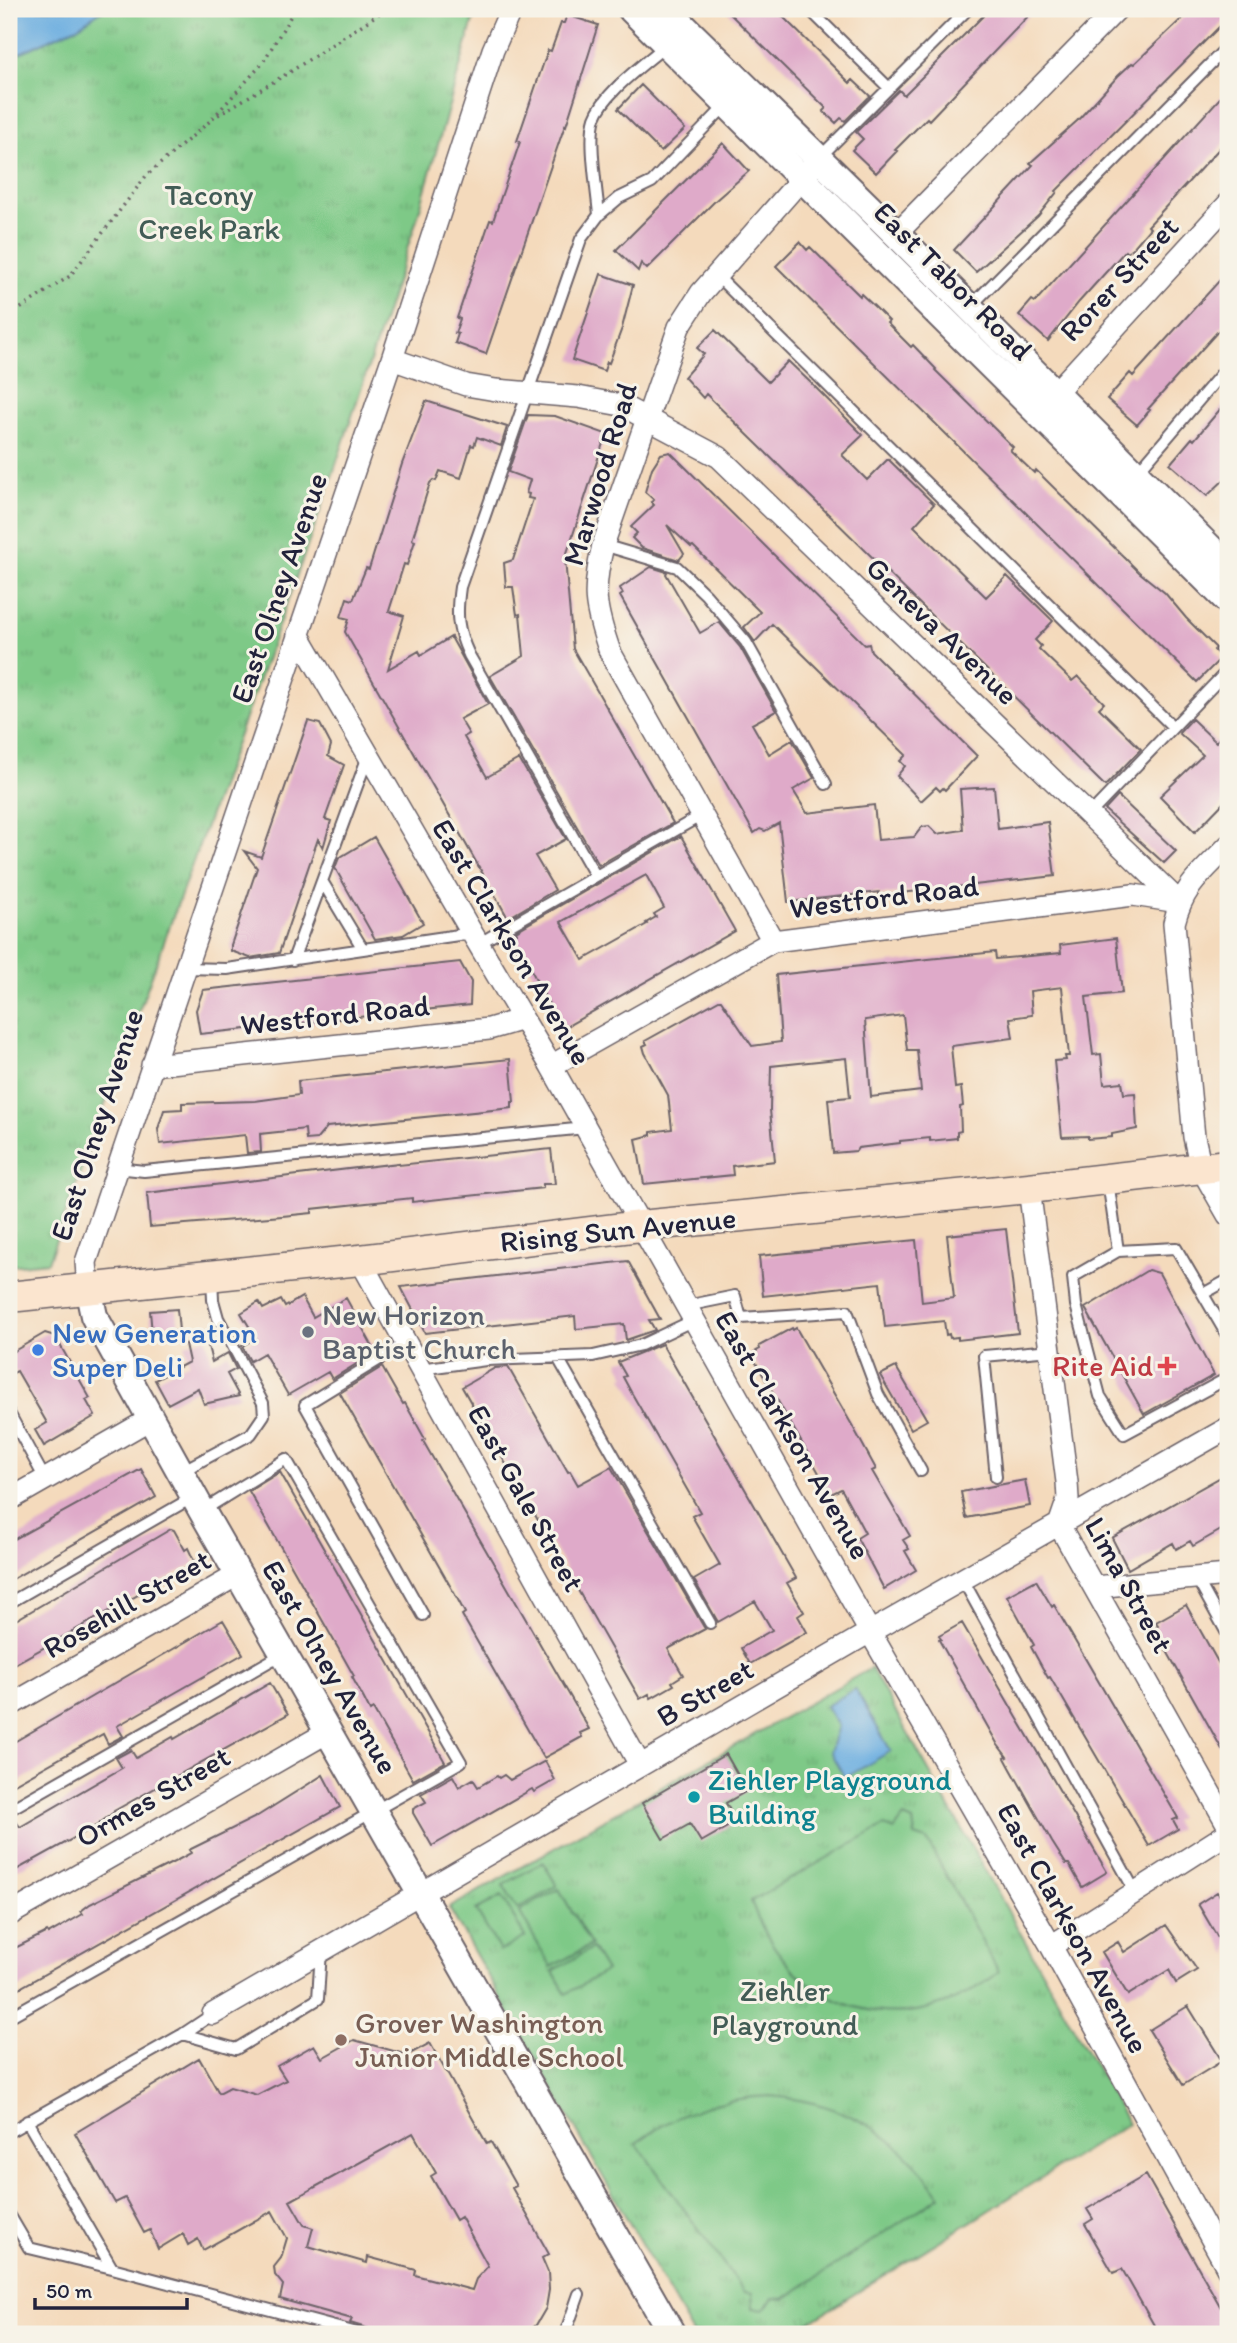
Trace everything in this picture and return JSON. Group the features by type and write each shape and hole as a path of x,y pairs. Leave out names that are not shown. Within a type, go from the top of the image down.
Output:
{"main road":[{"name":"Rising Sun Avenue","path":"9,1297 359,1260 640,1226 1215,1167"}],"street":[{"name":"East Olney Avenue","path":"512,9 492,50 392,359 86,1262 94,1316 672,2334"},
{"name":"East Tabor Road","path":"631,9 727,104 896,234 1219,560 1228,601"},
{"name":"East Tabor Road","path":"666,9 810,169 886,260 1219,560"},
{"path":"896,234 1117,9"},
{"name":"Marwood Road","path":"773,942 610,652 597,615 595,579 603,545 679,327 701,293 810,169"},
{"name":"Rorer Street","path":"1054,394 1228,204"},
{"name":"Geneva Avenue","path":"392,359 466,385 578,397 621,405 719,457 1179,902"},
{"name":"East Clarkson Avenue","path":"298,634 551,1066 870,1632 1051,1946 1228,2269"},
{"path":"1228,846 1186,890 1179,902 1174,923 1194,1137 1215,1167 1228,1215"},
{"name":"Westford Road","path":"551,1066 773,942 1133,895 1179,902"},
{"name":"Westford Road","path":"152,1065 489,1029 523,1019"},
{"name":"Lima Street","path":"1030,1188 1068,1499 1059,1525 1228,1825"},
{"name":"East Gale Street","path":"359,1260 640,1765"},
{"path":"9,1500 152,1418"},
{"name":"B Street","path":"213,2014 870,1632 1228,1428"},
{"name":"Rosehill Street","path":"9,1706 239,1574"},
{"path":"1094,1587 1228,1575"},
{"name":"Ormes Street","path":"9,1914 328,1732"},
{"path":"1051,1946 1228,1833"}],"lane":[{"path":"809,9 889,88"},
{"path":"810,169 968,9"},
{"path":"599,215 593,135 595,118 606,100 667,44"},
{"path":"969,308 1228,46"},
{"path":"595,875 469,655 461,637 456,612 460,587 581,239 599,215 619,198 652,182 727,104"},
{"path":"718,276 1174,727"},
{"path":"1136,475 1228,366"},
{"path":"603,545 677,567 706,595 746,642 826,784"},
{"path":"1089,815 1228,670"},
{"path":"293,960 368,756"},
{"path":"184,968 228,969 363,949 475,939 702,815"},
{"path":"322,881 363,949"},
{"path":"117,1168 144,1171 586,1128"},
{"path":"1107,1178 1118,1251"},
{"path":"1228,1337 1176,1248 1118,1251 1073,1277 1076,1305 1100,1396 1124,1434 1228,1378"},
{"path":"182,1471 251,1434 264,1415 263,1403 218,1318 211,1275"},
{"path":"1203,1294 1228,1280"},
{"path":"420,1369 486,1360 593,1356 641,1345 690,1313 735,1296 741,1318 847,1311 878,1394 921,1471"},
{"path":"406,1343 305,1405 423,1615"},
{"path":"996,1477 984,1356 1051,1350"},
{"path":"558,1358 710,1623"},
{"path":"9,1413 45,1479"},
{"path":"9,1603 286,1459 461,1762 9,2017"},
{"path":"1198,1579 1228,1635"},
{"path":"963,1580 1136,1893"},
{"path":"9,1810 284,1653"},
{"path":"183,2034 236,2049 318,1999 321,1950"},
{"path":"9,2132 183,2034 213,2014"},
{"path":"27,2121 112,2268"},
{"path":"9,2214 29,2248 361,2334"},
{"path":"565,2334 579,2294"}],"path":[{"path":"9,316 70,276 146,176 213,118 262,64 295,9"},
{"path":"213,118 386,9"}],"green space":[{"name":"Tacony Creek Park","path":"9,9 483,9 473,21 417,219 327,492 48,1262 9,1266"},
{"name":"Ziehler Playground","path":"871,1668 1128,2124 790,2334 693,2334 449,1908"},
{"path":"904,1817 913,1821 915,1836 927,1840 999,1972 963,1995 927,2009 890,2012 855,2007 823,1993 794,1970 769,1939 751,1901 884,1826 894,1830"},
{"path":"543,1862 557,1886 517,1909 503,1885"},
{"path":"559,1889 591,1945 551,1967 519,1911"},
{"path":"502,1896 525,1937 500,1951 476,1910"},
{"path":"592,1948 606,1971 566,1994 553,1971"},
{"path":"771,2096 823,2106 868,2125 906,2155 940,2196 784,2299 773,2298 763,2310 753,2308 752,2293 744,2292 636,2143 667,2123 699,2109 734,2100"}],"water":[{"path":"9,9 104,9 77,27 9,58"},
{"path":"855,1689 891,1751 845,1778 830,1752 838,1726 826,1706"}],"building":[{"path":"725,9 775,9 850,83 853,80 870,96 845,121 841,118 836,123 823,111 826,108"},
{"path":"990,9 1035,9 929,120 927,118 895,150 897,151 876,173 852,150 863,139 856,132 899,90 904,95"},
{"path":"1192,9 1228,9 1228,18 1056,191 1038,216 976,272 954,250 1033,165 1030,163 1077,121 1118,76"},
{"path":"567,15 598,25 566,126 486,354 455,343 460,319 457,318 520,142 517,141 548,50 551,51 561,23 564,23"},
{"path":"641,85 685,129 661,152 618,109"},
{"path":"1228,89 1228,139 1148,226 1150,228 1133,248 1127,253 1125,251 1079,302 1048,341 1019,315 1032,300 1035,302"},
{"path":"723,143 749,171 647,269 641,263 638,271 616,250"},
{"path":"800,242 807,250 810,247 876,308 889,321 887,323 911,347 913,345 1013,447 1010,450 1034,473 1036,470 1139,572 1165,593 1216,648 1214,650 1221,658 1197,682 776,266"},
{"path":"1228,271 1228,320 1148,409 1150,410 1137,425 1107,399 1130,373 1133,376"},
{"path":"601,274 633,285 622,328 604,371 572,360"},
{"path":"715,330 768,382 788,361 811,383 863,435 842,455 867,480 888,459 934,504 914,526 986,597 1007,576 1053,621 1035,640 1041,646 1039,649 1072,681 1078,676 1104,703 1099,708 1141,749 1105,786 706,394 703,398 684,377 704,354 697,348"},
{"path":"1228,400 1228,476 1207,496 1170,464"},
{"path":"426,401 507,427 501,446 477,437 474,446 471,445 461,478 440,471 436,481 430,483 412,540 415,541 407,565 404,564 389,611 404,616 388,669 419,651 421,655 451,637 488,704 460,719 469,734 464,737 469,746 487,777 519,759 566,839 535,856 555,890 508,918 345,632 349,619 341,617 347,598 353,600 366,568 369,569 402,464"},
{"path":"528,415 555,416 606,434 565,559 573,649 673,823 599,865 490,676 524,656 520,614 517,615 513,587 506,587 504,563 513,560 533,499 528,498 529,494 526,493 530,480 508,472"},
{"path":"670,452 865,645 869,644 871,651 977,756 945,790 943,788 940,791 936,787 921,801 897,776 905,766 900,761 906,755 772,624 755,642 744,627 760,612 693,546 667,525 684,554 679,560 642,548 632,538 637,533 631,527 654,505 651,502 654,500 645,492 652,468 661,454"},
{"path":"651,567 667,572 700,633 719,622 740,647 776,711 752,724 769,754 792,740 814,778 793,790 807,813 874,805 878,840 914,837 922,827 929,826 937,834 963,830 960,789 994,787 998,829 1048,822 1055,876 788,902 779,823 765,831 760,829 754,833 620,596 623,594 620,588"},
{"path":"1192,719 1216,742 1228,728 1228,798 1195,832 1160,796 1203,755 1179,733"},
{"path":"308,721 320,724 331,745 328,756 344,765 325,819 331,821 323,848 318,839 279,953 250,958 231,951 257,868 244,851 261,857"},
{"path":"1118,796 1176,851 1164,863 1105,810"},
{"path":"681,836 735,931 562,1029 528,964 526,965 509,938 517,933 516,931","holes":["646,875 664,908 654,914 656,917 647,924 583,960 561,922"]},
{"path":"374,837 423,923 403,935 375,939 335,868 339,858"},
{"path":"1116,938 1122,993 1086,997 1093,1055 1101,1054 1104,1084 1122,1082 1124,1094 1135,1093 1137,1129 1112,1134 1112,1137 1062,1137 1054,1061 1066,1060 1065,1056 1069,1056 1062,987 1030,991 1032,1015 1010,1018 1013,1038 951,1046 955,1088 961,1087 963,1106 960,1107 961,1131 957,1132 957,1138 900,1141 833,1153 828,1099 850,1097 846,1058 771,1066 770,1110 775,1161 732,1166 733,1175 644,1184 636,1139 651,1135 651,1132 672,1129 668,1095 645,1053 645,1041 721,1000 752,1046 781,1042 776,975 995,952 996,959 1061,953 1060,945","holes":["903,1015 907,1050 917,1050 921,1091 871,1097 865,1020"]},
{"path":"460,962 471,982 470,1005 200,1034 196,1010 203,990"},
{"path":"510,1059 514,1102 512,1108 327,1127 317,1139 306,1140 305,1129 260,1134 261,1152 247,1153 245,1135 160,1144 158,1129 164,1110 182,1109 182,1103 255,1101 299,1095 298,1081"},
{"path":"551,1149 555,1184 543,1184 543,1188 412,1202 412,1198 312,1209 312,1213 150,1227 147,1193 399,1163"},
{"path":"1006,1229 1018,1333 958,1340 958,1337 950,1338 949,1334 946,1335 944,1321 885,1327 880,1283 763,1296 759,1256 916,1240 922,1302 954,1298 947,1235"},
{"path":"628,1261 660,1319 649,1320 655,1330 626,1340 624,1324 576,1329 575,1316 425,1333 401,1287"},
{"path":"1148,1270 1159,1273 1214,1375 1144,1414 1085,1308"},
{"name":"New Horizon Baptist Church","path":"302,1297 313,1317 346,1298 374,1353 332,1379 328,1372 288,1395 264,1353 250,1361 242,1346 256,1338 241,1313 259,1302 263,1309 281,1300 285,1307"},
{"path":"177,1309 179,1331 152,1333 150,1311"},
{"path":"796,1328 852,1425 876,1469 872,1471 910,1536 903,1540 909,1549 905,1551 916,1570 884,1589 857,1538 865,1533 843,1492 841,1489 831,1494 751,1354 760,1349 759,1346"},
{"path":"45,1333 55,1336 90,1398 86,1400 95,1416 44,1446 35,1430 47,1423 17,1371 9,1375 9,1354"},
{"path":"206,1338 212,1362 228,1353 236,1369 227,1374 239,1396 204,1404 198,1388 168,1404 155,1380 189,1362 185,1344"},
{"path":"662,1344 796,1578 787,1583 804,1612 798,1616 807,1632 750,1664 741,1648 772,1630 755,1601 718,1622 694,1580 720,1565 692,1516 700,1512 631,1392 618,1362"},
{"path":"382,1367 589,1729 580,1733 582,1737 544,1758 462,1615 465,1613 457,1598 340,1393"},
{"path":"508,1367 578,1485 611,1467 705,1629 668,1649 683,1675 672,1682 674,1685 651,1698 649,1694 640,1699 462,1387 495,1368"},
{"path":"896,1367 927,1420 911,1429 880,1375"},
{"path":"141,1469 156,1497 9,1581 9,1542"},
{"path":"280,1472 445,1762 413,1780 373,1709 370,1711 352,1677 354,1676 249,1491"},
{"path":"1228,1473 1228,1526 1193,1546 1190,1541 1176,1549 1173,1543 1128,1569 1112,1538"},
{"path":"1025,1480 1030,1506 966,1518 961,1492"},
{"path":"171,1529 185,1550 188,1548 195,1563 9,1667 9,1624"},
{"path":"1036,1580 1052,1607 1054,1605 1178,1818 1173,1820 1178,1829 1149,1846 1050,1677 1048,1678 1031,1647 1034,1645 1007,1596"},
{"path":"1186,1605 1228,1680 1228,1760 1154,1628 1158,1625 1156,1622"},
{"path":"223,1620 243,1654 117,1726 123,1736 108,1744 103,1734 9,1787 9,1745"},
{"path":"962,1623 1107,1872 1082,1887 1052,1842 1005,1758 1007,1757 939,1640 939,1636"},
{"path":"270,1683 288,1714 114,1811 96,1826 9,1874 9,1818 13,1817 20,1827 122,1768 116,1758 131,1750 136,1758"},
{"name":"Ziehler Playground Building","path":"726,1754 747,1791 726,1803 736,1822 701,1842 690,1824 663,1839 642,1803"},
{"path":"545,1761 555,1780 534,1792 532,1789 432,1846 413,1813 413,1809 426,1802 421,1794 453,1776 459,1787 473,1779 478,1787 497,1776 499,1778 504,1775 510,1780"},
{"path":"323,1775 340,1807 9,1994 9,1954 13,1949 47,1932 48,1934 83,1914 81,1911 90,1904 191,1853 189,1850 256,1817"},
{"path":"1217,1892 1228,1906 1228,1955 1198,1904"},
{"path":"1166,1925 1197,1970 1176,1983 1169,1970 1128,1995 1102,1952 1118,1942 1124,1952"},
{"path":"1188,2006 1222,2061 1183,2085 1149,2030"},
{"path":"354,2040 408,2055 430,2043 487,2144 491,2142 516,2186 512,2188 549,2254 542,2258 548,2272 546,2308 536,2325 526,2334 386,2334 350,2323 352,2319 280,2299 283,2285 275,2275 274,2267 281,2258 287,2238 272,2211 203,2250 198,2239 188,2245 183,2234 158,2249 150,2230 144,2233 125,2198 115,2203 75,2133 199,2058 219,2093 230,2087 257,2095 286,2080 277,2066 314,2045 322,2058","holes":["413,2133 436,2173 431,2176 456,2220 461,2217 488,2266 476,2279 472,2290 415,2275 416,2270 368,2257 367,2263 308,2246 313,2228 304,2225 290,2201"]},
{"path":"1146,2175 1228,2320 1228,2334 1159,2334 1122,2269 1113,2273 1085,2224 1093,2219 1087,2209"}],"place":[{"name":"New Horizon Baptist Church","path":"308,1332"},
{"name":"New Generation Super Deli","path":"38,1350"},
{"name":"Rite Aid","path":"1167,1366"},
{"name":"Ziehler Playground Building","path":"694,1797"},
{"name":"Grover Washington Junior Middle School","path":"341,2040"}]}
